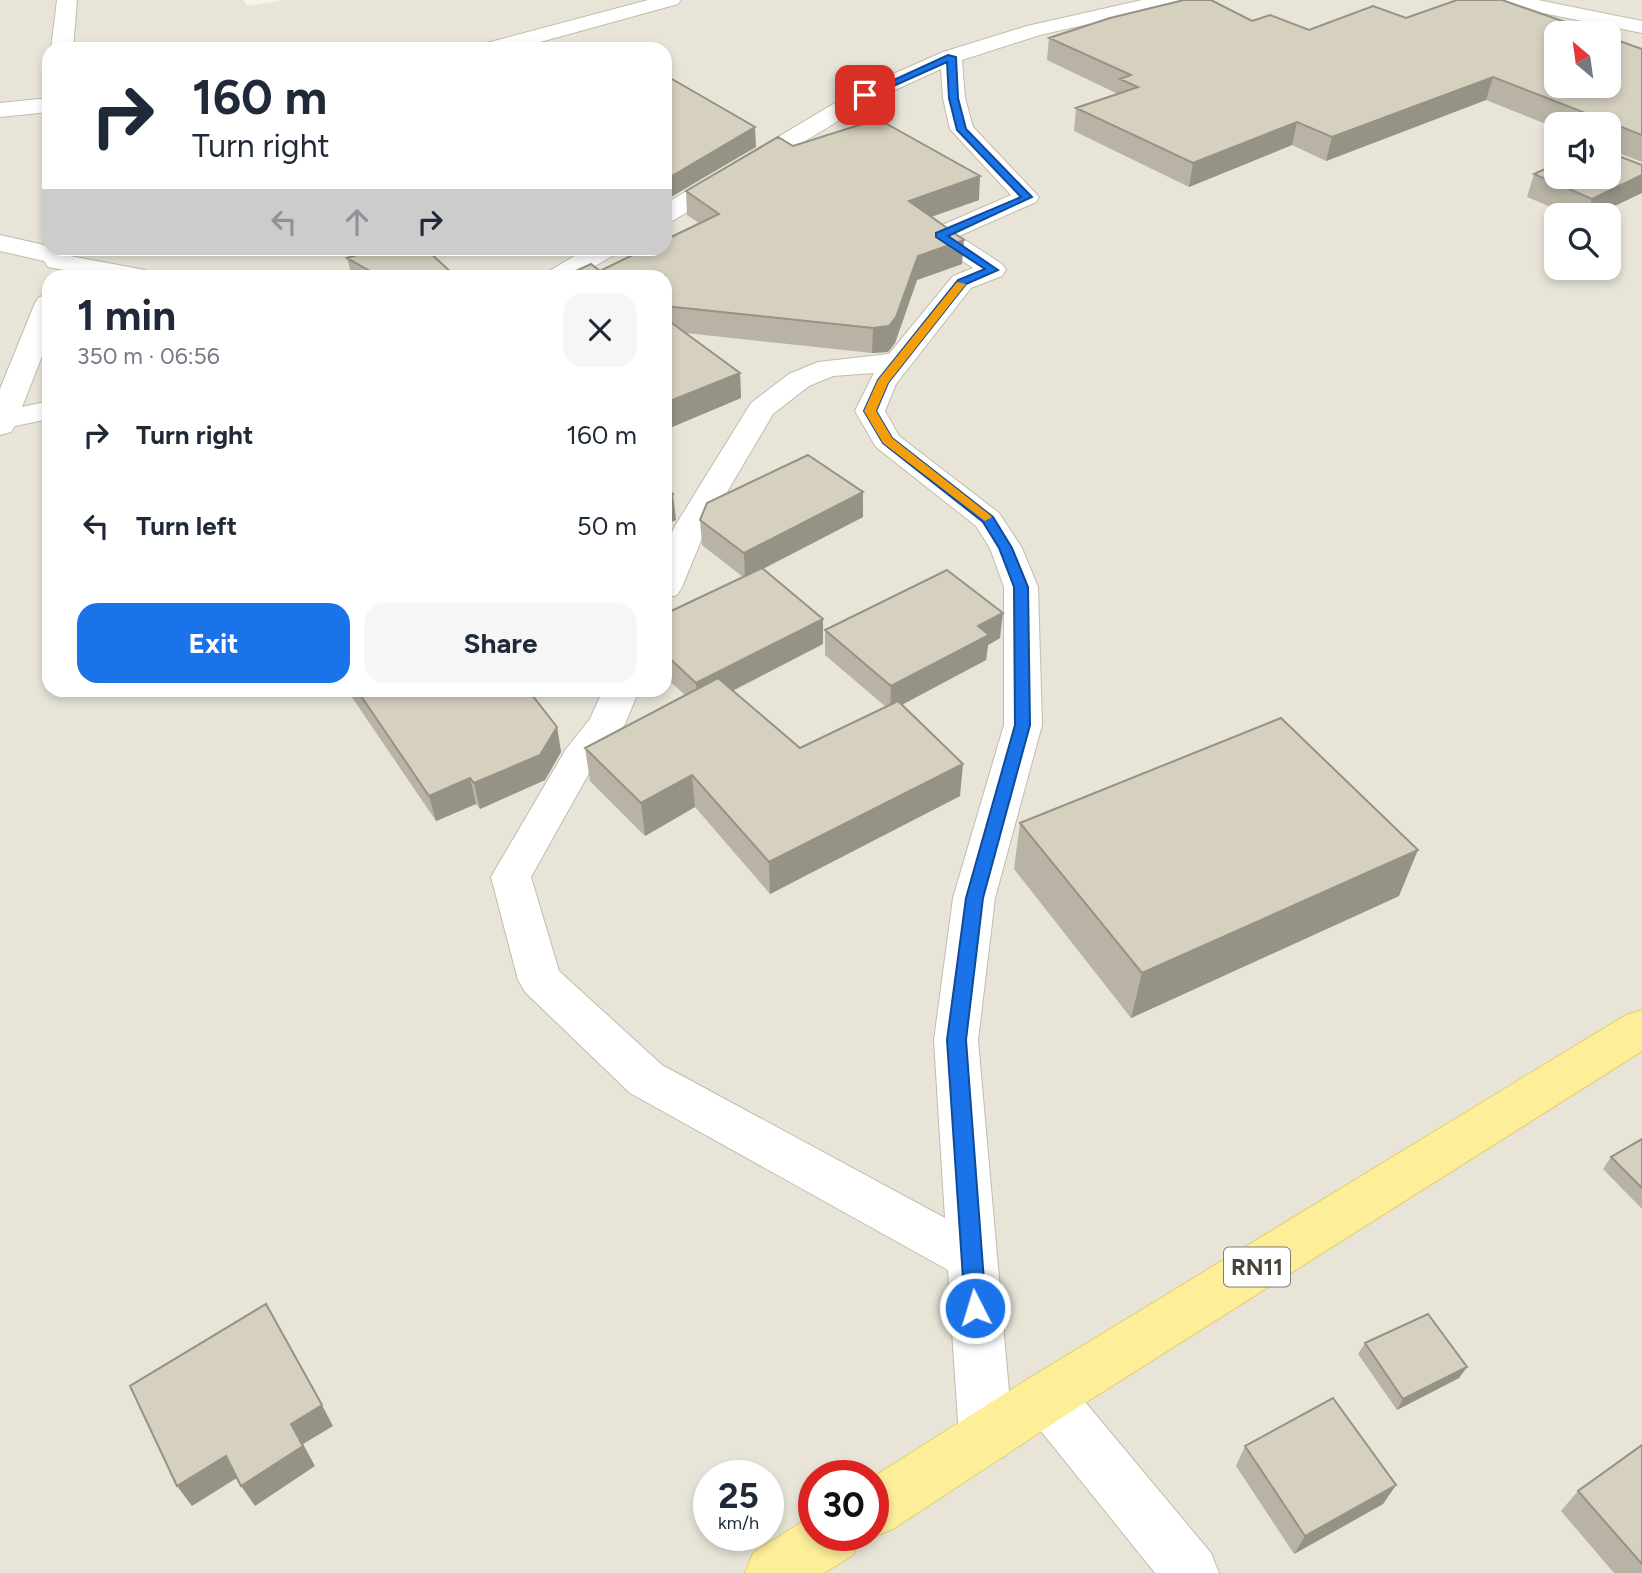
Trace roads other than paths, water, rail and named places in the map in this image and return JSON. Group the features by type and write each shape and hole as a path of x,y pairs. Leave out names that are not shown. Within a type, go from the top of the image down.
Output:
{"main road":[{"name":"RN11","path":"889,1499 1047,1397 1642,1028"},
{"path":"773,1573 808,1551"}],"street":[{"path":"63,42 67,0"},
{"path":"517,42 671,0"},
{"path":"672,211 865,95 951,57 1034,30 1169,0"},
{"path":"1508,0 1642,27"},
{"path":"951,57 954,98 962,130 1027,197 940,235 993,270 962,282 882,382 870,411 887,441 988,520 1006,548 1021,587 1023,725 974,898 956,1040 986,1437"},
{"path":"0,110 42,106"},
{"path":"0,243 42,253"},
{"path":"570,270 594,256"},
{"path":"61,258 111,270"},
{"path":"1,423 42,320"},
{"path":"672,571 691,526 761,409 799,380 828,368 898,362"},
{"path":"1,423 42,412"},
{"path":"618,697 606,724 579,758 511,877 540,980 646,1079 971,1257"},
{"path":"1047,1397 1191,1573"}]}
